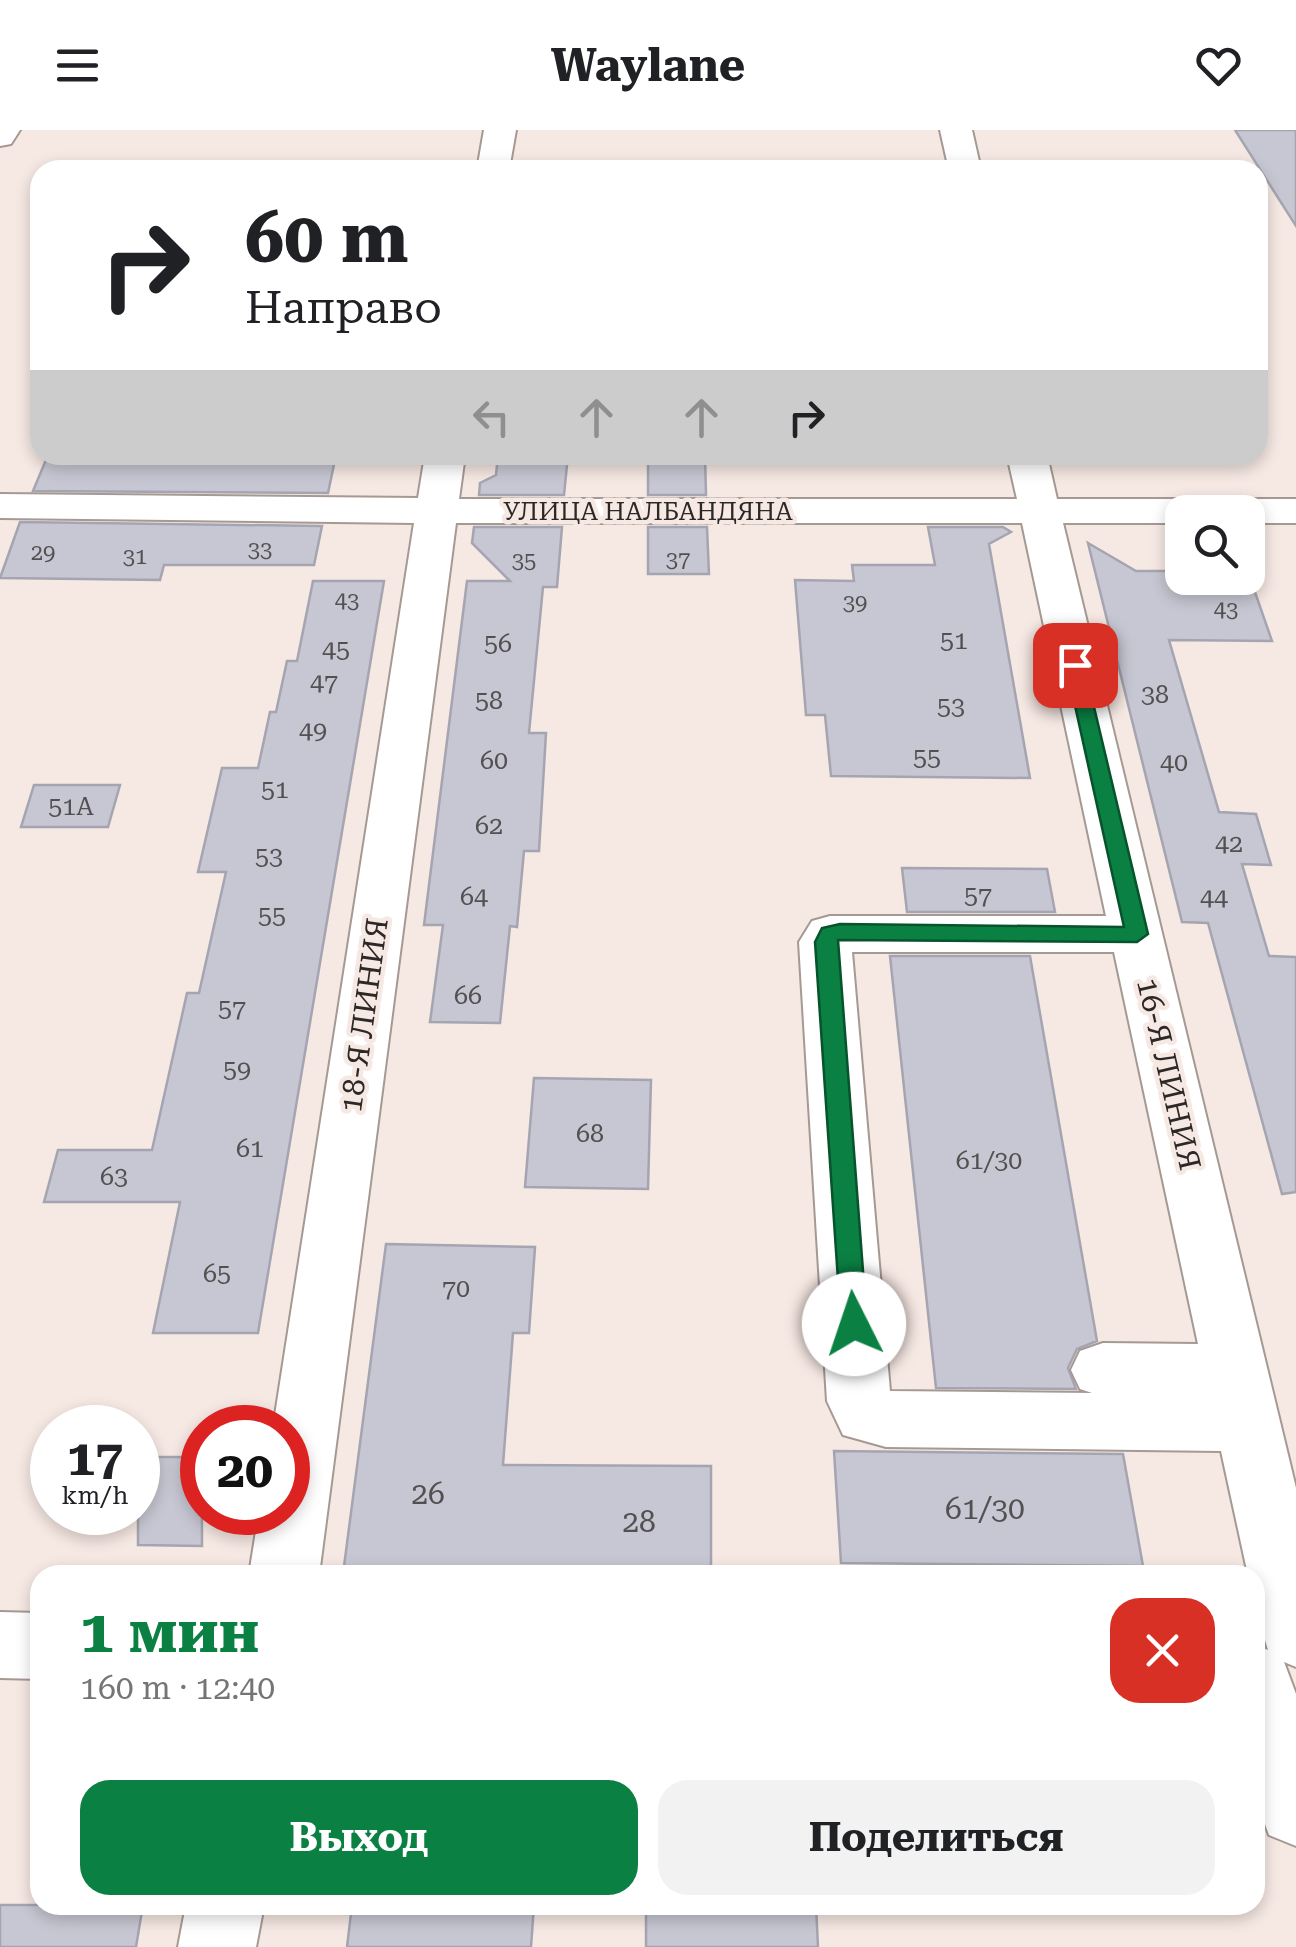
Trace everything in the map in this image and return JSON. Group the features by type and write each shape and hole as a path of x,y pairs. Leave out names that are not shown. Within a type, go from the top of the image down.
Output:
{"street":[{"path":"495,160 500,130"},
{"path":"956,130 963,160"},
{"name":"18-Я ЛИНИЯ","path":"285,1565 443,465"},
{"name":"16-Я ЛИНИЯ","path":"1030,465 1296,1634"},
{"name":"УЛИЦА НАЛБАНДЯНА","path":"0,506 436,511 1296,511"},
{"path":"1137,934 830,934 826,942 859,1400 866,1414 886,1419 1242,1397"},
{"path":"1102,1370 1242,1397"},
{"path":"0,1646 30,1646"},
{"path":"1265,1665 1296,1666"},
{"path":"1265,1711 1296,1808"},
{"path":"218,1947 223,1915"}],"building":[{"path":"1235,130 1296,130 1296,226 1268,182 1268,160 1254,160"},
{"path":"44,465 334,465 328,493 33,491"},
{"path":"497,465 567,465 564,495 479,495 480,483 496,475"},
{"path":"648,465 705,465 706,495 648,495"},
{"path":"20,522 322,526 314,565 164,565 160,580 0,578"},
{"path":"474,527 562,527 557,587 543,587 529,733 546,733 539,851 524,851 517,927 510,926 500,1023 430,1022 443,925 424,925 467,581 510,581 472,543"},
{"path":"648,527 707,527 709,574 648,574"},
{"path":"928,527 1003,527 1011,532 989,544 1030,778 831,776 825,715 806,715 795,580 854,581 852,565 935,565"},
{"path":"1088,543 1136,571 1165,571 1165,595 1256,595 1272,641 1169,640 1219,812 1256,814 1271,865 1242,864 1269,956 1296,957 1296,1192 1282,1194 1208,923 1182,922"},
{"path":"313,581 384,581 258,1333 153,1333 180,1202 44,1202 58,1150 152,1150 187,993 199,993 226,872 198,872 222,768 258,768 270,712 276,712 287,661 297,661"},
{"path":"34,785 120,785 108,827 21,827"},
{"path":"902,868 1047,869 1055,912 907,912"},
{"path":"890,956 1030,956 1097,1341 1077,1349 1068,1368 1076,1389 936,1388"},
{"path":"534,1078 651,1080 648,1189 525,1187"},
{"path":"386,1244 535,1247 529,1333 513,1333 503,1465 711,1466 711,1565 344,1565"},
{"path":"834,1451 1123,1454 1143,1565 841,1563"},
{"path":"160,1457 180,1457 180,1535 202,1535 202,1546 138,1545 138,1535 160,1535"},
{"path":"0,1905 30,1905 30,1915 141,1915 136,1947 0,1947"},
{"path":"351,1915 533,1915 531,1947 347,1947"},
{"path":"646,1915 816,1915 818,1947 646,1947"}],"route":[{"path":"854,1324 826,942 830,934 840,932 1137,934 1075,665"}]}
